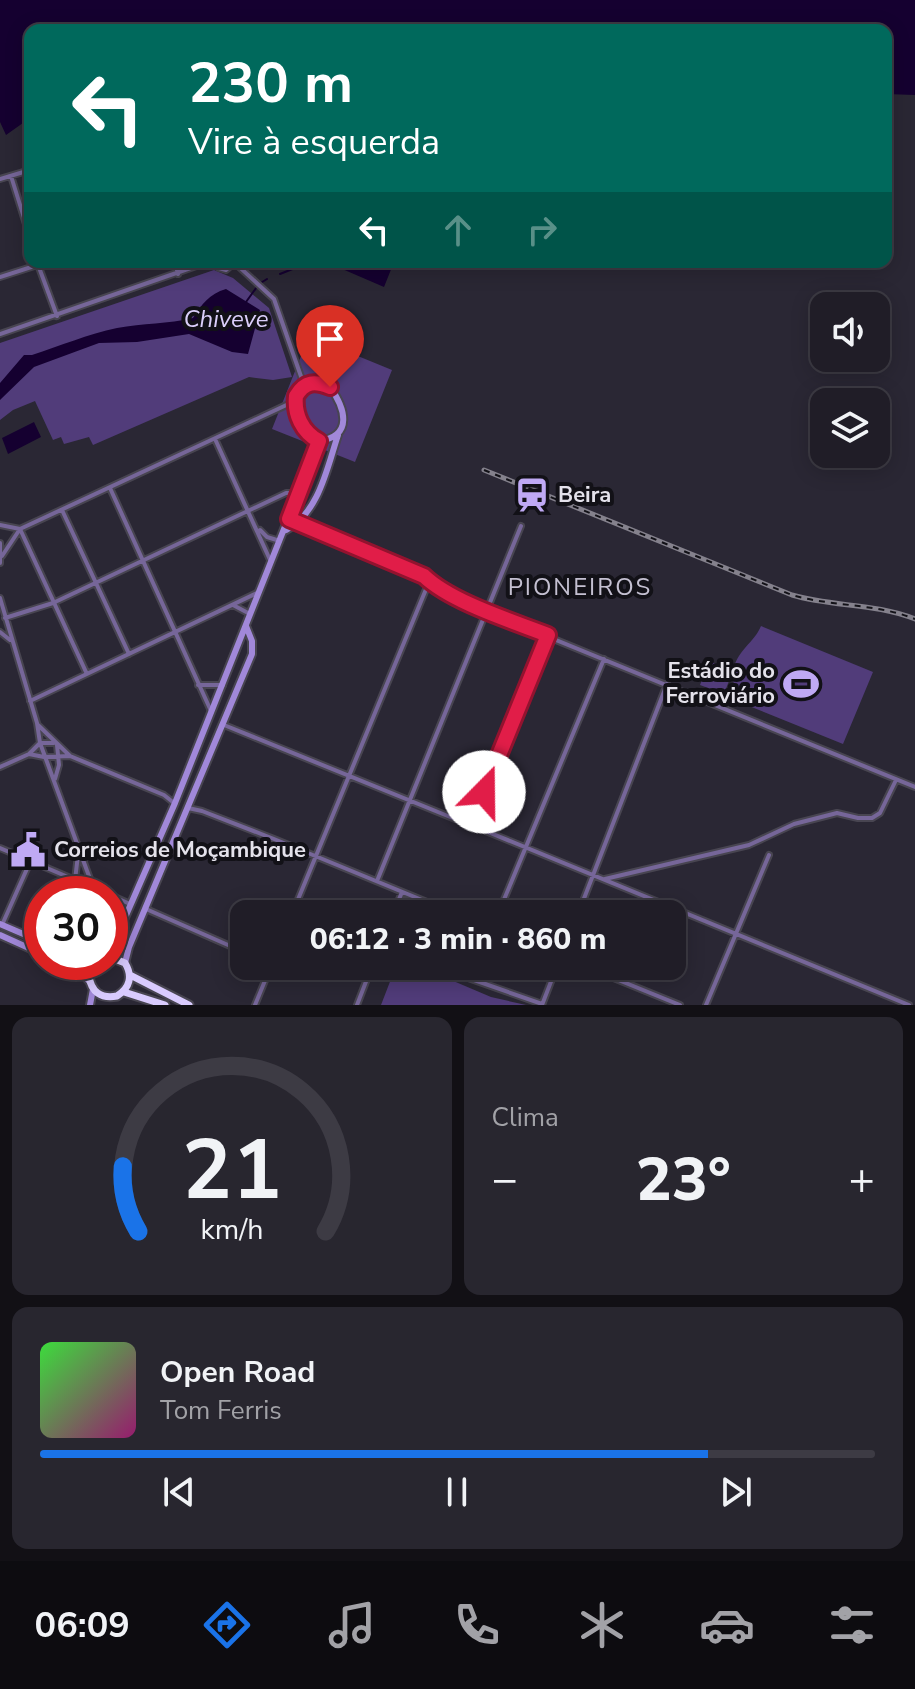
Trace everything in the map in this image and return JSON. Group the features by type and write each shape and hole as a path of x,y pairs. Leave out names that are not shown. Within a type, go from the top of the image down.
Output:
{"highway":[{"path":"128,970 130,975 183,1004"},
{"path":"92,980 92,986 108,1001 124,992 130,975"},
{"path":"124,992 165,1005"}],"street":[{"path":"0,179 24,172"},
{"path":"11,176 24,218"},
{"path":"0,277 26,268"},
{"path":"39,268 57,316"},
{"path":"176,268 178,274"},
{"path":"0,336 198,268"},
{"path":"221,268 231,268 245,274"},
{"path":"240,268 274,299 304,385"},
{"path":"284,531 301,523 311,508 344,423 344,412 330,387 317,382 304,385 295,401 309,436 319,441 334,437 340,431"},
{"path":"0,525 20,529 295,401"},
{"path":"215,439 272,564"},
{"path":"128,914 227,676 319,441"},
{"path":"315,449 331,455"},
{"path":"110,488 211,712"},
{"path":"0,623 5,618 53,603 95,584 286,493 298,493"},
{"path":"62,510 129,654"},
{"path":"289,519 424,576 429,582 485,611 915,787"},
{"path":"377,881 521,526"},
{"path":"0,563 20,529"},
{"path":"20,529 87,673"},
{"path":"258,529 267,537 281,541"},
{"path":"0,543 2,556"},
{"path":"298,900 429,582"},
{"path":"30,701 259,592"},
{"path":"0,598 44,757 55,779 89,876"},
{"path":"233,605 250,614"},
{"path":"128,955 252,654 252,641 246,626"},
{"path":"0,632 11,642"},
{"path":"471,825 548,635"},
{"path":"504,900 604,659"},
{"path":"227,676 241,682"},
{"path":"583,900 667,684"},
{"path":"198,685 223,685"},
{"path":"37,723 70,756 164,795 179,809 189,805 422,900"},
{"path":"224,725 909,1005"},
{"path":"0,767 29,754 40,743 56,743"},
{"path":"55,779 59,756 56,743"},
{"path":"29,754 70,756"},
{"path":"194,754 209,761"},
{"path":"603,879 749,845 794,824 837,813 872,818 880,813 896,779"},
{"path":"164,795 186,795 189,805"},
{"path":"0,848 65,876"},
{"path":"76,876 79,851"},
{"path":"706,1005 769,855"},
{"path":"24,934 1,924 30,862"},
{"path":"140,886 154,891"},
{"path":"399,900 402,892"},
{"path":"128,903 132,905"},
{"path":"146,909 230,946"},
{"path":"0,935 24,946"},
{"path":"87,980 92,986 90,1005"},
{"path":"255,1005 265,980"},
{"path":"357,1005 367,980"},
{"path":"473,980 542,1005 552,980"},
{"path":"618,980 680,1005"}],"shaded area":[{"path":"214,270 233,278 269,308 292,377 273,380 249,377 93,445 89,437 64,444 61,437 53,440 35,401 13,410 0,420 0,343"},
{"path":"309,336 392,370 355,462 272,429"},
{"name":"Estádio do Ferroviário","path":"761,626 873,672 843,744 732,699 735,691 732,673 724,694 700,685 709,661 733,671 738,658"},
{"path":"391,980 451,980 491,997 526,1005 381,1005"}],"water":[{"path":"0,0 915,0 915,95 892,94 892,24 24,24 24,122 6,135 0,122"},
{"path":"340,268 392,268 384,287"},
{"name":"Chiveve","path":"226,289 260,310 248,354 232,352 189,334 137,342 99,343 34,367 0,400 0,383 24,355 117,328 193,318 206,300"},
{"path":"34,422 41,437 8,454 2,438"}],"waterway":[{"path":"280,274 295,268"},
{"path":"246,302 259,284 267,279"}],"railway":[{"path":"484,470 792,595 885,610 915,619"}],"place":[{"name":"Beira","path":"532,495"},
{"name":"Estádio do Ferroviário","path":"801,684"},
{"name":"Correios de Moçambique","path":"28,850"}],"district":[{"name":"PIONEIROS","path":"580,587"}],"route":[{"path":"330,387 311,383 304,385 296,396 298,416 303,427 309,436 319,441 289,519 424,576 435,586 485,611 548,635 484,792"}]}
